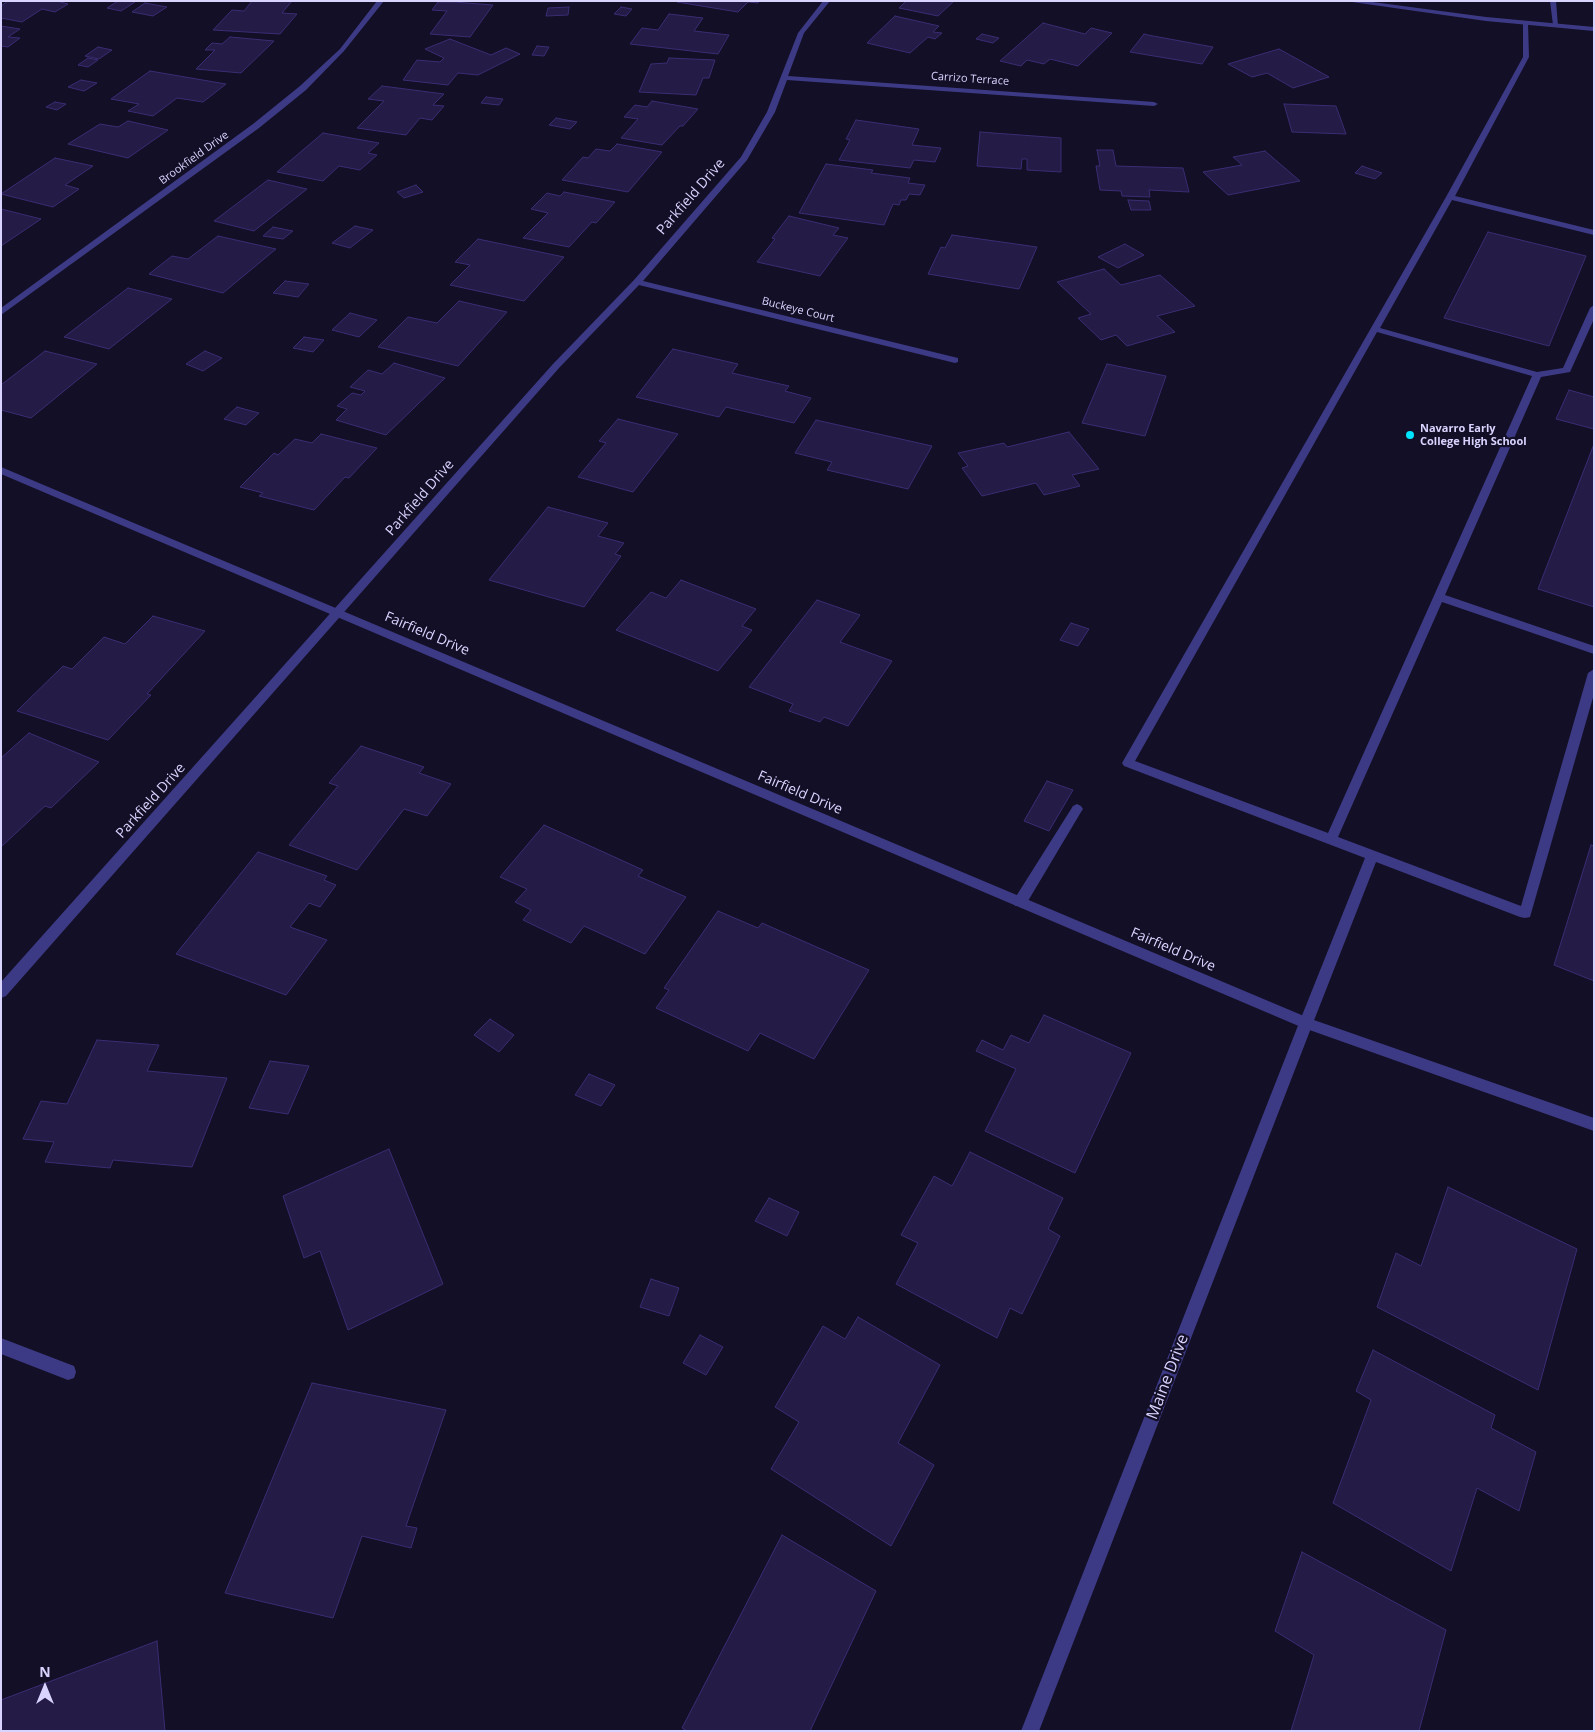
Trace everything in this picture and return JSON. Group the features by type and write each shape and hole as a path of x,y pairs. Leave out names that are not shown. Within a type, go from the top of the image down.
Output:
{"street":[{"name":"Brookfield Drive","path":"1,312 256,126 303,88 342,50 382,1"},
{"name":"Parkfield Drive","path":"1,992 556,366 637,282 744,158 771,112 801,33 826,1"},
{"path":"1348,1 1594,29"},
{"path":"1553,1 1556,25"},
{"path":"1525,22 1526,57 1450,197 1128,763 1525,913 1594,673"},
{"name":"Carrizo Terrace","path":"784,78 1154,104"},
{"path":"1450,197 1594,233"},
{"name":"Buckeye Court","path":"637,282 955,360"},
{"path":"1374,329 1537,375 1567,370 1594,308"},
{"path":"1331,840 1537,375"},
{"name":"Fairfield Drive","path":"1,470 1306,1023 1594,1125"},
{"path":"1438,597 1594,650"},
{"path":"1020,902 1076,809"},
{"name":"Maine Drive","path":"1030,1731 1372,855"},
{"path":"1,1346 68,1372"}],"building":[{"path":"8,1 57,1 68,4 55,12 42,9 22,22 1,18 1,6"},
{"path":"118,1 135,2 121,11 107,8"},
{"path":"252,1 292,1 282,13 297,14 280,34 213,30 232,10 244,11"},
{"path":"760,1 758,3 748,2 738,12 677,2"},
{"path":"906,1 954,1 938,16 899,8"},
{"path":"438,2 493,5 470,37 430,34 447,11 432,10"},
{"path":"145,3 167,7 153,16 132,12"},
{"path":"569,7 568,15 546,16 548,8"},
{"path":"621,7 632,9 626,16 614,14"},
{"path":"669,14 703,18 694,31 729,35 718,54 630,44 642,28 658,30"},
{"path":"895,16 939,26 933,32 942,33 935,39 928,37 910,53 867,43"},
{"path":"1043,23 1085,34 1091,28 1112,33 1078,66 1050,59 1044,64 1027,60 1021,66 1000,61"},
{"path":"1,26 20,29 8,37 20,38 8,47 1,46"},
{"path":"982,34 999,38 993,43 976,39"},
{"path":"1144,34 1213,47 1202,64 1130,52"},
{"path":"230,37 274,41 241,73 196,69 215,50 205,50 212,43 222,44"},
{"path":"450,39 491,55 506,48 520,54 478,75 458,73 448,85 403,80 417,60 440,62 444,58 425,49"},
{"path":"537,46 549,47 544,56 532,55"},
{"path":"98,47 112,50 99,59 85,56"},
{"path":"1279,49 1329,77 1293,88 1267,73 1252,77 1228,64"},
{"path":"88,58 98,60 88,67 78,65"},
{"path":"669,58 715,60 709,78 703,78 696,95 639,92 651,64 667,63"},
{"path":"150,71 226,84 203,102 177,98 153,116 128,111 139,104 111,99"},
{"path":"81,80 97,83 84,91 68,87"},
{"path":"382,86 444,94 433,105 444,106 432,120 420,118 406,135 357,128 384,101 368,99"},
{"path":"486,97 503,99 499,105 481,103"},
{"path":"652,101 698,109 662,145 621,138 638,119 624,117 635,105 647,107"},
{"path":"55,102 66,104 57,110 46,107"},
{"path":"1284,104 1336,106 1346,134 1292,132"},
{"path":"556,118 577,122 570,129 549,125"},
{"path":"856,120 919,129 912,145 941,148 935,162 914,160 910,168 839,160 850,140 846,139"},
{"path":"128,121 168,130 128,158 68,144 100,124 118,127"},
{"path":"980,132 1061,138 1061,172 1027,170 1027,159 1022,159 1021,169 977,166"},
{"path":"323,133 379,143 368,153 377,155 360,170 339,166 323,181 277,172"},
{"path":"617,144 662,152 628,192 562,180 583,157 588,158 596,149 610,151"},
{"path":"1097,150 1113,150 1116,166 1183,168 1189,192 1149,190 1150,197 1122,196 1121,191 1100,190 1096,166 1100,166"},
{"path":"1265,151 1300,181 1228,195 1203,172 1242,165 1233,157"},
{"path":"55,158 93,166 65,185 79,189 53,207 1,194"},
{"path":"826,164 873,170 871,173 910,178 908,183 925,185 920,195 909,194 906,200 901,200 899,205 893,204 884,225 799,213"},
{"path":"1362,166 1382,173 1375,179 1355,173"},
{"path":"268,180 307,189 254,231 214,221"},
{"path":"416,185 423,192 404,198 397,192"},
{"path":"564,192 615,202 596,223 592,222 569,247 523,238 548,213 531,209 547,193 560,196"},
{"path":"1128,200 1149,201 1151,210 1131,210"},
{"path":"1,209 41,219 1,246"},
{"path":"789,216 839,228 833,235 848,238 820,276 757,262 775,239 772,238"},
{"path":"355,226 373,230 350,248 332,243"},
{"path":"273,227 293,231 283,239 263,236"},
{"path":"1488,232 1586,256 1549,346 1444,318"},
{"path":"952,235 1037,247 1019,289 928,274 941,247 945,248"},
{"path":"218,236 276,249 223,293 149,274 172,256 188,259"},
{"path":"478,239 564,257 524,301 450,285 470,265 455,262"},
{"path":"1125,244 1144,255 1118,268 1098,257"},
{"path":"1104,269 1121,285 1160,275 1195,306 1157,316 1175,332 1127,346 1116,335 1101,340 1078,318 1091,314 1057,282"},
{"path":"285,281 309,284 298,297 273,293"},
{"path":"128,288 172,299 109,349 64,337"},
{"path":"459,301 507,312 458,366 378,347 408,317 437,323"},
{"path":"350,313 377,320 359,337 332,330"},
{"path":"304,337 324,340 313,352 293,348"},
{"path":"673,349 738,364 732,373 789,386 785,391 811,398 794,423 726,407 719,417 636,397"},
{"path":"45,351 97,364 31,418 1,410 1,385"},
{"path":"205,351 222,358 203,371 186,364"},
{"path":"394,363 445,378 386,435 336,420 347,409 337,406 352,393 361,395 365,391 350,387 368,370 382,374"},
{"path":"1107,364 1166,376 1145,436 1082,423"},
{"path":"1569,390 1594,397 1594,429 1556,419"},
{"path":"237,407 259,413 246,425 224,419"},
{"path":"618,419 678,434 633,492 578,477 606,443 599,441"},
{"path":"816,420 932,446 908,489 827,470 832,462 795,453"},
{"path":"1069,432 1099,469 1072,475 1080,486 1044,495 1036,483 982,496 962,468 968,466 958,453 1004,443 1007,447"},
{"path":"321,434 377,448 349,478 345,477 314,510 259,496 263,493 240,487 274,453 278,455 295,439 312,443"},
{"path":"1594,444 1594,607 1538,589"},
{"path":"548,507 608,523 598,536 624,543 615,554 621,556 584,607 489,580"},
{"path":"681,580 756,609 742,626 752,630 718,671 616,630 651,592 666,598"},
{"path":"817,600 860,615 840,642 892,661 848,726 824,717 820,722 789,711 793,704 749,687"},
{"path":"153,616 205,631 147,694 151,695 108,740 17,711 63,666 72,669 104,637 125,644"},
{"path":"1071,623 1089,629 1078,646 1060,640"},
{"path":"29,733 99,762 51,808 45,806 1,847 1,758"},
{"path":"361,746 424,767 419,773 451,784 427,816 404,809 357,870 289,845 338,786 329,783"},
{"path":"1047,781 1073,790 1049,831 1024,821"},
{"path":"544,825 643,870 638,876 686,897 645,954 584,926 571,943 523,920 531,910 515,902 527,889 500,877"},
{"path":"1591,845 1594,846 1594,981 1554,965"},
{"path":"258,852 327,876 324,880 336,885 320,907 309,903 290,927 327,940 286,995 176,954"},
{"path":"718,911 758,928 762,923 869,970 814,1059 760,1033 748,1051 656,1008 669,990 664,988"},
{"path":"1044,1015 1131,1053 1075,1173 985,1131 1016,1069 976,1051 982,1040 1003,1050 1011,1035 1029,1043"},
{"path":"490,1019 514,1035 499,1052 474,1035"},
{"path":"97,1040 159,1045 147,1071 227,1078 192,1167 113,1160 110,1168 45,1162 54,1142 23,1139 41,1101 67,1104"},
{"path":"270,1061 309,1066 288,1114 249,1108"},
{"path":"589,1074 615,1085 601,1106 575,1095"},
{"path":"389,1149 443,1284 348,1330 320,1251 304,1258 283,1196"},
{"path":"970,1152 1063,1198 1048,1229 1060,1236 1022,1314 1010,1308 997,1338 896,1284 918,1243 901,1235 934,1176 952,1186"},
{"path":"1448,1187 1577,1249 1538,1390 1377,1307 1396,1253 1421,1266"},
{"path":"769,1198 799,1212 787,1236 755,1221"},
{"path":"651,1279 679,1288 669,1316 640,1307"},
{"path":"858,1317 940,1365 898,1443 934,1465 891,1546 771,1469 799,1422 775,1407 823,1326 845,1339"},
{"path":"700,1335 723,1347 706,1375 683,1363"},
{"path":"1373,1350 1495,1415 1491,1428 1536,1452 1519,1511 1477,1488 1451,1571 1333,1503 1371,1400 1356,1391"},
{"path":"312,1383 446,1410 406,1526 417,1528 411,1548 362,1536 333,1618 225,1593"},
{"path":"782,1535 876,1591 810,1731 687,1731 682,1728"},
{"path":"1302,1552 1446,1630 1419,1731 1291,1731 1314,1655 1275,1631"},
{"path":"157,1641 165,1731 1,1731 1,1700"}],"place":[{"name":"Navarro Early College High School","path":"1410,435"}]}
